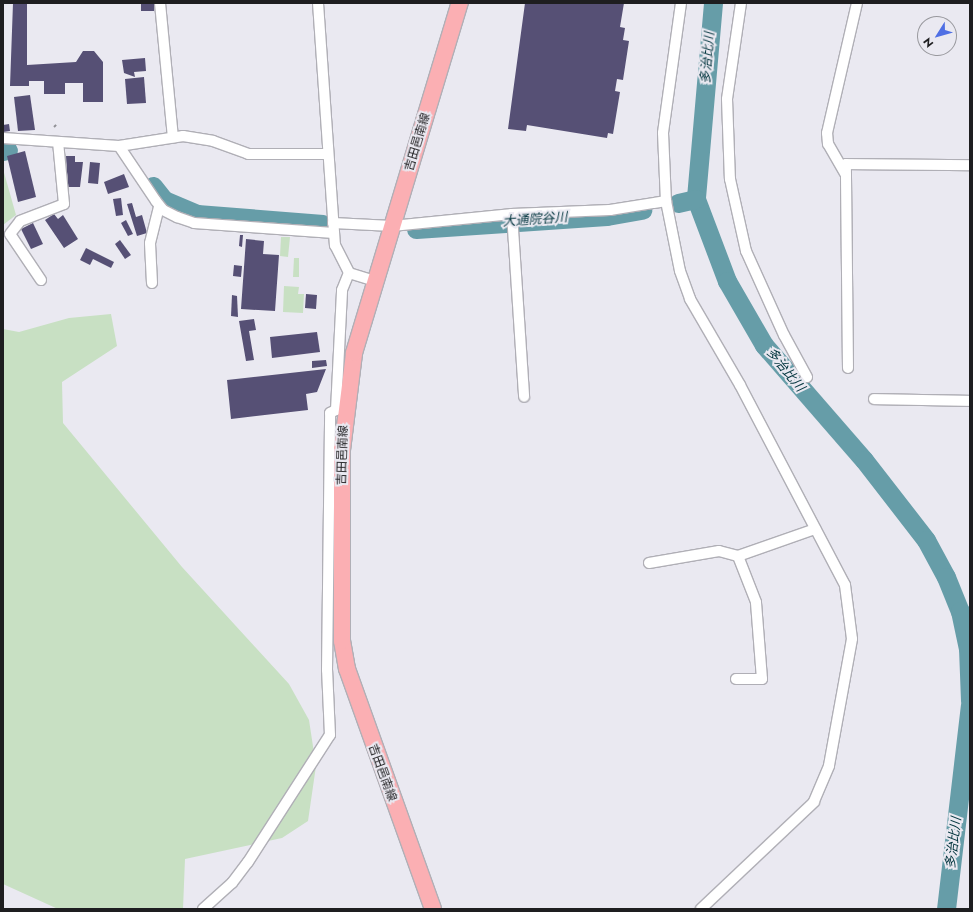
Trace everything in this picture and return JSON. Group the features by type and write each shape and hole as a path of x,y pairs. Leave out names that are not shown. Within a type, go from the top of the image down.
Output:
{"main road":[{"name":"吉田邑南線","path":"433,909 359,710 342,641 342,450 346,396 354,353 460,3"}],"street":[{"path":"160,3 174,137"},
{"path":"318,3 326,154 335,245 349,273 376,281"},
{"path":"682,3 663,133 666,201 680,271 690,300 740,385 845,585 852,639 826,779 814,802 701,909"},
{"path":"741,3 727,99 730,179 746,251 784,336 807,377"},
{"path":"846,175 828,144 827,133 857,3"},
{"path":"3,138 119,146 174,137 213,141 248,154 326,154"},
{"path":"41,280 10,234 20,221 64,204 58,142"},
{"path":"119,146 159,206 194,223 334,228 392,226 512,214 610,210 666,201"},
{"path":"848,368 846,164 970,165"},
{"path":"152,283 150,243 159,206"},
{"path":"512,214 524,397"},
{"path":"203,909 232,883 248,862 330,735 327,670 330,413 336,410 342,290 349,273"},
{"path":"874,399 970,401"},
{"path":"648,563 719,551 738,556 815,529"},
{"path":"736,679 762,679 756,602 738,556"}],"green space":[{"path":"3,169 16,215 3,225"},
{"path":"281,237 290,237 288,257 280,256"},
{"path":"294,258 299,258 299,277 293,277"},
{"path":"284,286 299,287 298,294 304,294 303,313 283,312"},
{"path":"111,314 117,346 62,382 63,423 182,567 289,684 309,720 316,766 308,821 282,838 185,859 183,909 58,909 3,884 3,329 19,332 69,318"}],"building":[{"path":"13,3 27,3 27,65 76,62 83,51 94,51 103,62 103,102 83,102 83,83 65,83 65,94 44,94 44,81 29,81 29,86 10,86"},
{"path":"141,3 154,3 154,11 141,11"},
{"path":"525,3 624,3 620,27 625,28 623,40 629,41 623,80 617,79 615,91 620,92 613,134 608,133 607,138 527,125 526,131 508,129"},
{"path":"145,58 146,71 134,72 135,77 124,73 122,60"},
{"path":"144,77 146,103 127,104 125,79"},
{"path":"30,95 35,130 18,131 14,97"},
{"path":"9,124 10,131 3,132 3,125"},
{"path":"25,151 36,197 18,202 7,156"},
{"path":"66,156 75,156 75,162 83,162 80,187 68,187"},
{"path":"90,162 100,163 98,184 88,183"},
{"path":"124,174 129,187 108,194 104,182"},
{"path":"121,198 123,215 116,216 113,199"},
{"path":"132,203 136,217 142,215 147,233 137,236 127,204"},
{"path":"54,214 58,219 63,215 78,239 64,248 45,220"},
{"path":"126,220 133,234 128,236 121,223"},
{"path":"33,223 43,244 31,249 21,229"},
{"path":"240,235 243,235 242,247 239,246"},
{"path":"246,239 264,241 263,254 279,255 275,311 241,309"},
{"path":"120,240 131,255 125,259 115,244"},
{"path":"86,248 114,262 111,268 93,259 90,265 80,260"},
{"path":"234,265 242,266 241,277 233,276"},
{"path":"306,294 317,295 316,309 305,308"},
{"path":"232,295 237,296 238,317 231,316"},
{"path":"254,319 256,330 249,331 254,360 246,361 239,321"},
{"path":"317,332 320,352 272,358 270,337"},
{"path":"326,360 327,366 312,368 312,361"},
{"path":"326,369 317,392 306,394 308,410 231,419 227,380"}],"waterway":[{"name":"多治比川","path":"713,3 696,199 727,281 764,345 864,460 926,540 946,577 960,611 968,648 970,701"},
{"name":"大通院谷川","path":"3,151 8,150"},
{"name":"大通院谷川","path":"153,186 164,200 197,214 323,224"},
{"name":"大通院谷川","path":"678,203 696,199"},
{"name":"大通院谷川","path":"416,229 607,216 642,210"},
{"name":"多治比川","path":"946,909 970,705"}]}
